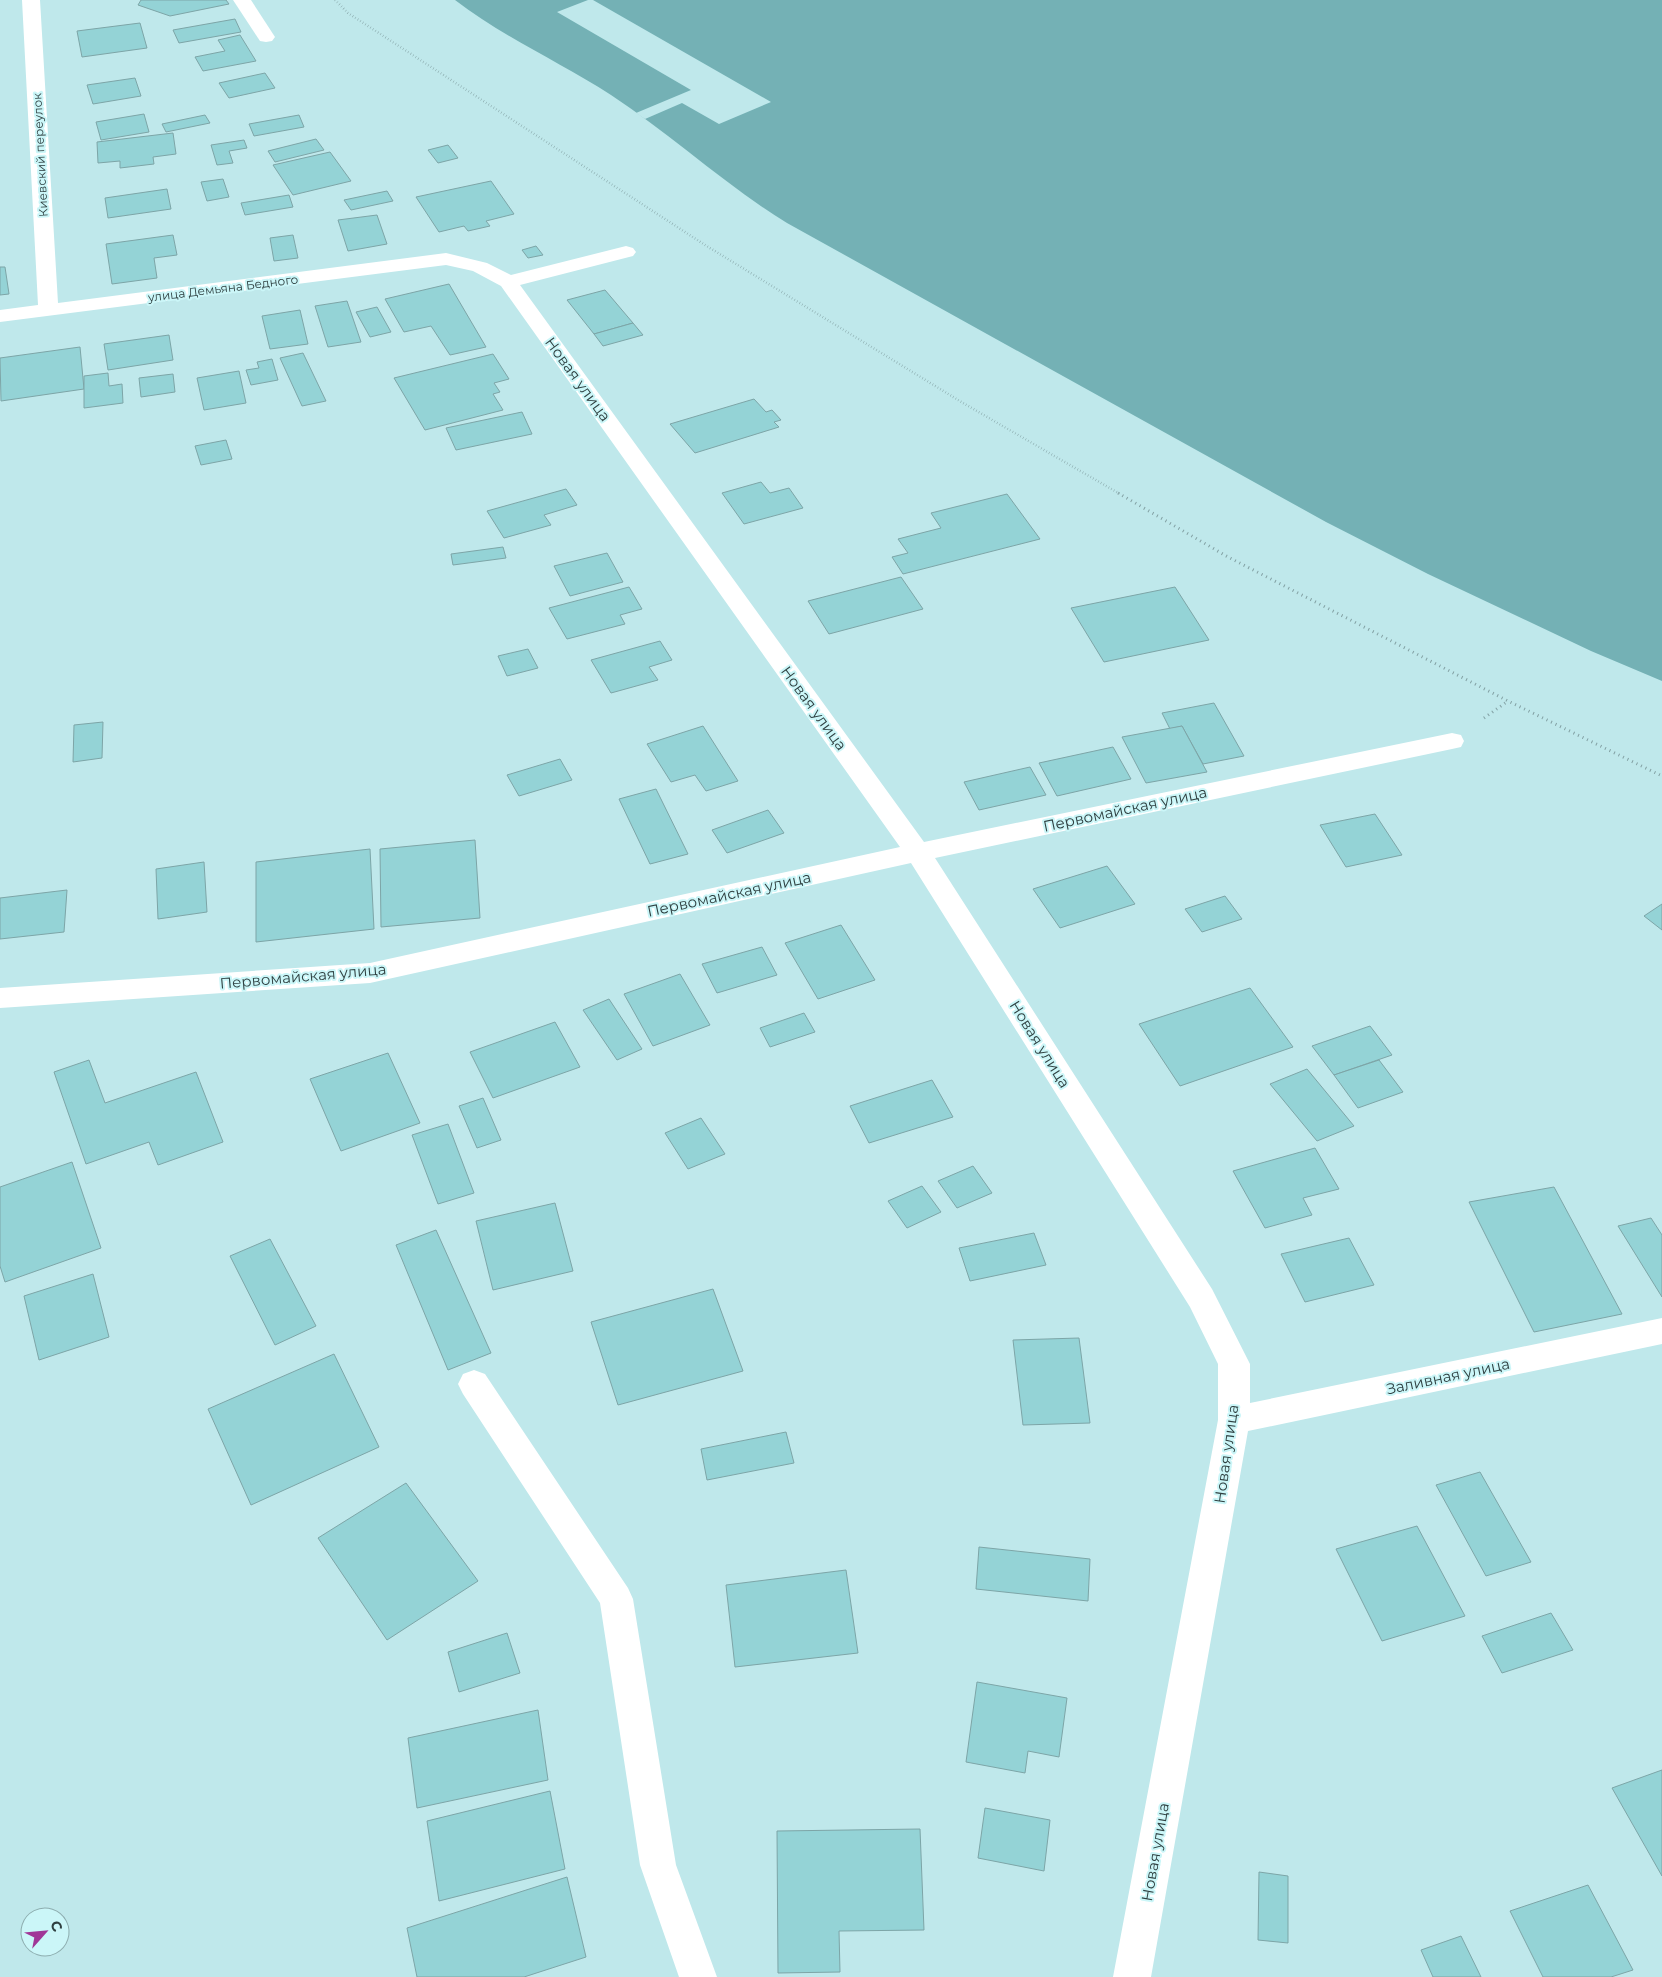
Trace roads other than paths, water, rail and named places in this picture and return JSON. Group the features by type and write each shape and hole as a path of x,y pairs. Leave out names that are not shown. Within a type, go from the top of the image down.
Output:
{"street":[{"name":"Киевский переулок","path":"31,0 48,310"},
{"path":"242,0 266,37"},
{"path":"508,282 626,252"},
{"name":"улица Демьяна Бедного","path":"0,316 446,260"},
{"name":"Новая улица","path":"446,260 480,267 508,282 918,852 1201,1298 1234,1364 1234,1420 1132,1977"},
{"name":"Первомайская улица","path":"0,998 370,973 918,852 1452,741"},
{"name":"Заливная улица","path":"1234,1420 1662,1331"},
{"path":"474,1384 616,1599 658,1865 698,1977"}],"water":[{"path":"455,0 1662,0 1662,681 1591,651 1428,574 1326,522 787,223 742,193 634,110 592,83 492,26"}]}
